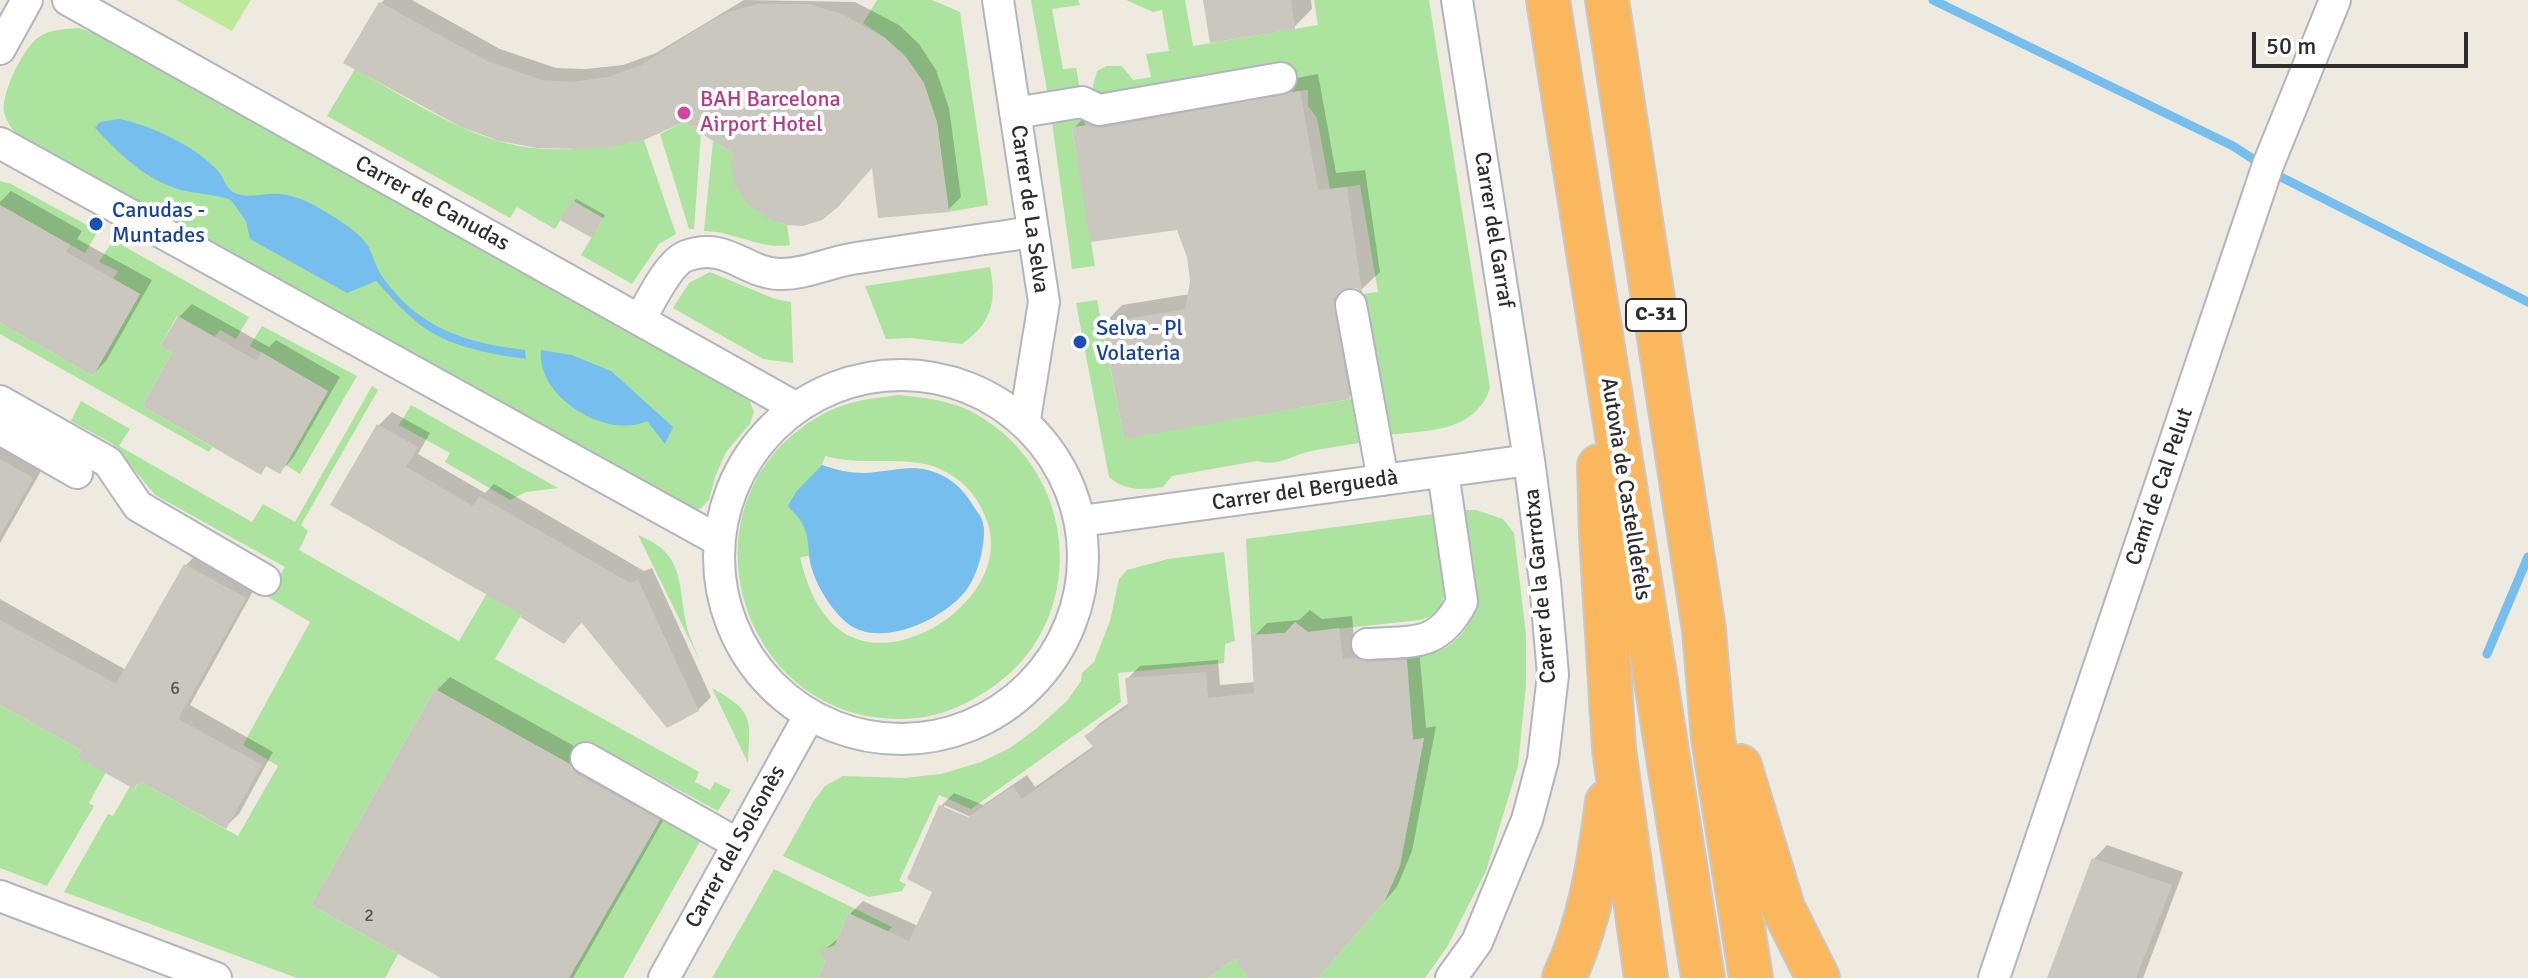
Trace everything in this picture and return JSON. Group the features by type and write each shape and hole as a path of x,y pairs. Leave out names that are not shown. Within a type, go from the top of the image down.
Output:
{"highway":[{"name":"Autovia de Castelldefels","path":"1548,0 1703,978"},
{"name":"C-31","path":"1607,0 1704,630 1713,738 1751,978"},
{"path":"1596,298 1601,535 1614,749 1646,978"},
{"path":"1704,630 1746,791 1783,908 1818,978"},
{"path":"1564,978 1577,949 1598,874 1614,749"}],"street":[{"path":"0,49 27,0"},
{"name":"Carrer de Canudas","path":"68,0 795,407"},
{"name":"Carrer de La Selva","path":"998,0 1044,302 1025,419"},
{"name":"Carrer del Garraf","path":"1457,0 1529,460"},
{"name":"Camí de Cal Pelut","path":"1994,978 2268,165 2335,0"},
{"path":"1015,113 1082,102 1099,110 1281,78"},
{"path":"0,143 718,540"},
{"path":"640,320 681,257 700,252 720,252 776,274 1033,232"},
{"path":"1351,305 1383,480"},
{"path":"887,374 936,376 983,392 1025,419 1050,449 1069,484 1081,521 1083,574 1071,625 1045,670 1007,706 960,730 910,740 857,735 809,716 768,684 738,641 720,592 718,540 730,489 757,443 795,407 839,384 887,374"},
{"path":"0,401 108,462 138,506 265,580"},
{"path":"0,429 77,473"},
{"name":"Carrer del Berguedà","path":"1081,521 1529,460"},
{"name":"Carrer de la Garrotxa","path":"1451,978 1477,942 1527,820 1543,760 1553,675 1529,460"},
{"path":"1367,644 1413,641 1437,635 1453,618 1462,602 1443,472"},
{"name":"Carrer del Solsonès","path":"664,978 809,716"},
{"path":"586,758 738,844"},
{"path":"0,896 216,978"}],"green space":[{"path":"176,0 251,0 232,31"},
{"path":"877,0 932,0 960,12 988,205 949,212 937,122 906,57 863,23"},
{"path":"1031,0 1078,0 1080,5 1052,9 1063,69 1076,68 1080,90 1048,96"},
{"path":"1126,0 1185,0 1193,46 1318,25 1314,0 1429,0 1490,388 1473,414 1434,430 1388,435 1363,294 1378,292 1360,185 1330,189 1317,118 1308,106 1308,90 1292,92 1286,63 1135,89 1121,100 1091,93 1097,71 1107,66 1122,66 1133,80 1151,77 1146,54 1169,51 1162,10 1153,12"},
{"path":"79,28 99,35 748,397 754,412 750,424 726,452 709,500 701,508 690,512 24,143 9,125 4,111 6,93 16,69 28,48 42,35"},
{"path":"355,69 442,118 498,141 534,148 571,149 644,140 676,234 659,244 632,284 581,255 603,219 572,201 555,229 517,207 510,218 327,116"},
{"path":"1084,116 1085,126 1072,128 1095,266 1072,269 1052,122"},
{"path":"684,122 701,133 694,229 689,229 660,134"},
{"path":"713,141 733,154 734,180 745,200 763,215 787,225 790,245 768,245 704,231"},
{"path":"0,181 98,231 85,253 0,205"},
{"path":"113,240 249,317 236,339 220,330 214,337 177,316 160,346 172,353 142,406 212,447 209,452 0,334 0,323 93,376 140,294 113,279 118,271 99,262"},
{"path":"990,267 993,290 990,310 980,328 962,344 911,338 886,339 865,286"},
{"path":"710,272 775,299 791,302 793,363 763,359 673,308 689,283"},
{"path":"1097,300 1124,438 1351,399 1359,443 1307,452 1276,462 1257,461 1172,476 1163,487 1134,488 1115,482 1109,477 1076,303"},
{"path":"262,326 357,376 300,474 286,465 328,391 250,346"},
{"path":"372,386 378,390 301,525 308,531 299,550 459,641 523,532 558,553 495,659 699,772 695,782 710,790 715,782 731,790 718,811 588,741 573,766 435,689 311,905 398,954 385,978 297,978 64,892 108,814 113,816 130,786 135,789 139,781 238,836 278,766 243,745 310,622 268,597 285,567 155,495 113,444 71,421 81,401 130,429 119,446 252,522 263,504 295,522"},
{"path":"898,395 956,405 974,413 1010,439 1036,472 1053,510 1060,550 1057,591 1043,629 1019,664 969,701 944,712 918,718 857,714 807,690 769,652 746,605 738,552 747,500 775,452 823,414 850,403","holes":["825,456 927,465 955,477 977,501 985,516 991,545 985,573 969,599 946,620 918,635 889,642 861,640 836,627 823,612 805,576 800,557 809,556 824,594 850,625 867,632 898,631 931,619 967,589 976,573 984,533 982,520 970,500 951,480 925,469 858,473 822,465"]},
{"path":"411,405 558,488 526,492 510,500 445,462 450,453 399,425"},
{"path":"1464,510 1476,510 1503,519 1514,533 1526,635 1526,685 1518,766 1486,871 1447,947 1425,978 1318,978 1384,902 1400,866 1424,738 1413,740 1406,655 1443,649 1459,637 1469,622 1475,586"},
{"path":"1434,514 1445,579 1442,604 1435,613 1420,620 1308,632 1295,622 1285,633 1251,635 1246,539"},
{"path":"638,535 663,550 675,568 687,629 700,661"},
{"path":"1224,552 1235,641 1225,644 1224,663 1118,673 1121,702 971,809 939,795 899,881 906,884 902,891 869,897 783,856 825,786 843,776 905,778 941,774 981,762 1010,748 1037,728 1067,701 1081,681 1082,673 1094,662 1110,621 1119,579 1127,570 1168,559"},
{"path":"712,688 735,703 746,717 749,726 748,763"},
{"path":"0,705 81,750 77,757 106,772 89,803 94,806 47,886 0,868"},
{"path":"662,816 702,838 623,978 569,978"},
{"path":"774,869 892,927 888,932 848,913 835,945 821,951 825,961 818,978 712,978"},
{"path":"1235,959 1248,978 1208,978"}],"water":[{"path":"119,119 159,132 199,154 219,172 233,192 288,195 325,211 364,240 381,275 398,296 429,322 464,338 525,350 526,359 480,351 436,335 411,317 376,281 347,293 250,239 246,221 231,200 181,190 144,173 95,128 100,122"},
{"path":"541,350 572,355 611,371 673,427 665,444 647,421 613,425 577,410 550,384 542,367"},
{"path":"822,465 858,473 925,469 958,486 981,518 984,535 974,575 957,600 930,619 898,631 867,632 853,627 838,615 816,579 805,529 788,506 796,492"}],"building":[{"path":"1203,0 1291,0 1295,29 1210,43"},
{"name":"BAH Barcelona Airport Hotel","path":"379,2 487,61 542,80 571,82 608,77 641,65 706,24 729,12 757,4 809,4 842,14 885,38 906,57 924,83 937,122 949,212 878,218 872,168 838,207 822,220 803,226 787,225 767,218 747,204 735,186 731,167 733,154 684,122 644,140 611,147 578,149 537,148 499,141 461,127 343,63"},
{"path":"1300,91 1318,190 1347,187 1362,292 1347,288 1333,299 1350,399 1124,439 1102,323 1185,309 1190,281 1187,257 1177,230 1090,242 1072,127 1089,125 1102,128"},
{"path":"572,200 603,218 592,238 560,220"},
{"path":"0,205 70,245 66,252 140,294 93,376 0,323"},
{"path":"178,316 257,361 261,352 328,391 280,474 266,466 261,475 142,406 172,353 160,346"},
{"path":"377,424 418,447 406,467 473,506 479,496 630,583 638,580 699,711 667,728 581,622 564,644 520,617 522,615 330,505"},
{"path":"0,459 33,478 0,536"},
{"path":"184,564 246,598 178,719 262,765 226,829 139,781 134,789 77,757 81,750 0,705 0,620 116,684"},
{"path":"1295,622 1308,632 1339,628 1343,659 1356,658 1368,662 1407,660 1413,740 1424,738 1400,866 1384,902 1318,978 1248,978 1235,959 1208,978 818,978 825,961 820,951 835,945 848,913 909,941 932,892 907,879 939,805 968,817 1013,786 1022,799 1094,748 1084,736 1128,707 1125,678 1206,672 1208,698 1254,693 1251,635 1285,633"},
{"path":"435,689 570,764 577,774 660,820 569,978 441,978 311,905"},
{"path":"2092,858 2172,885 2136,978 2047,978"}],"waterway":[{"path":"1933,0 2233,146 2253,159"},
{"path":"2271,172 2528,302"},
{"path":"2487,654 2528,557"}],"place":[{"name":"BAH Barcelona Airport Hotel","path":"684,113"},
{"name":"Canudas - Muntades","path":"96,224"},
{"name":"Selva - Pl Volateria","path":"1080,342"}]}
